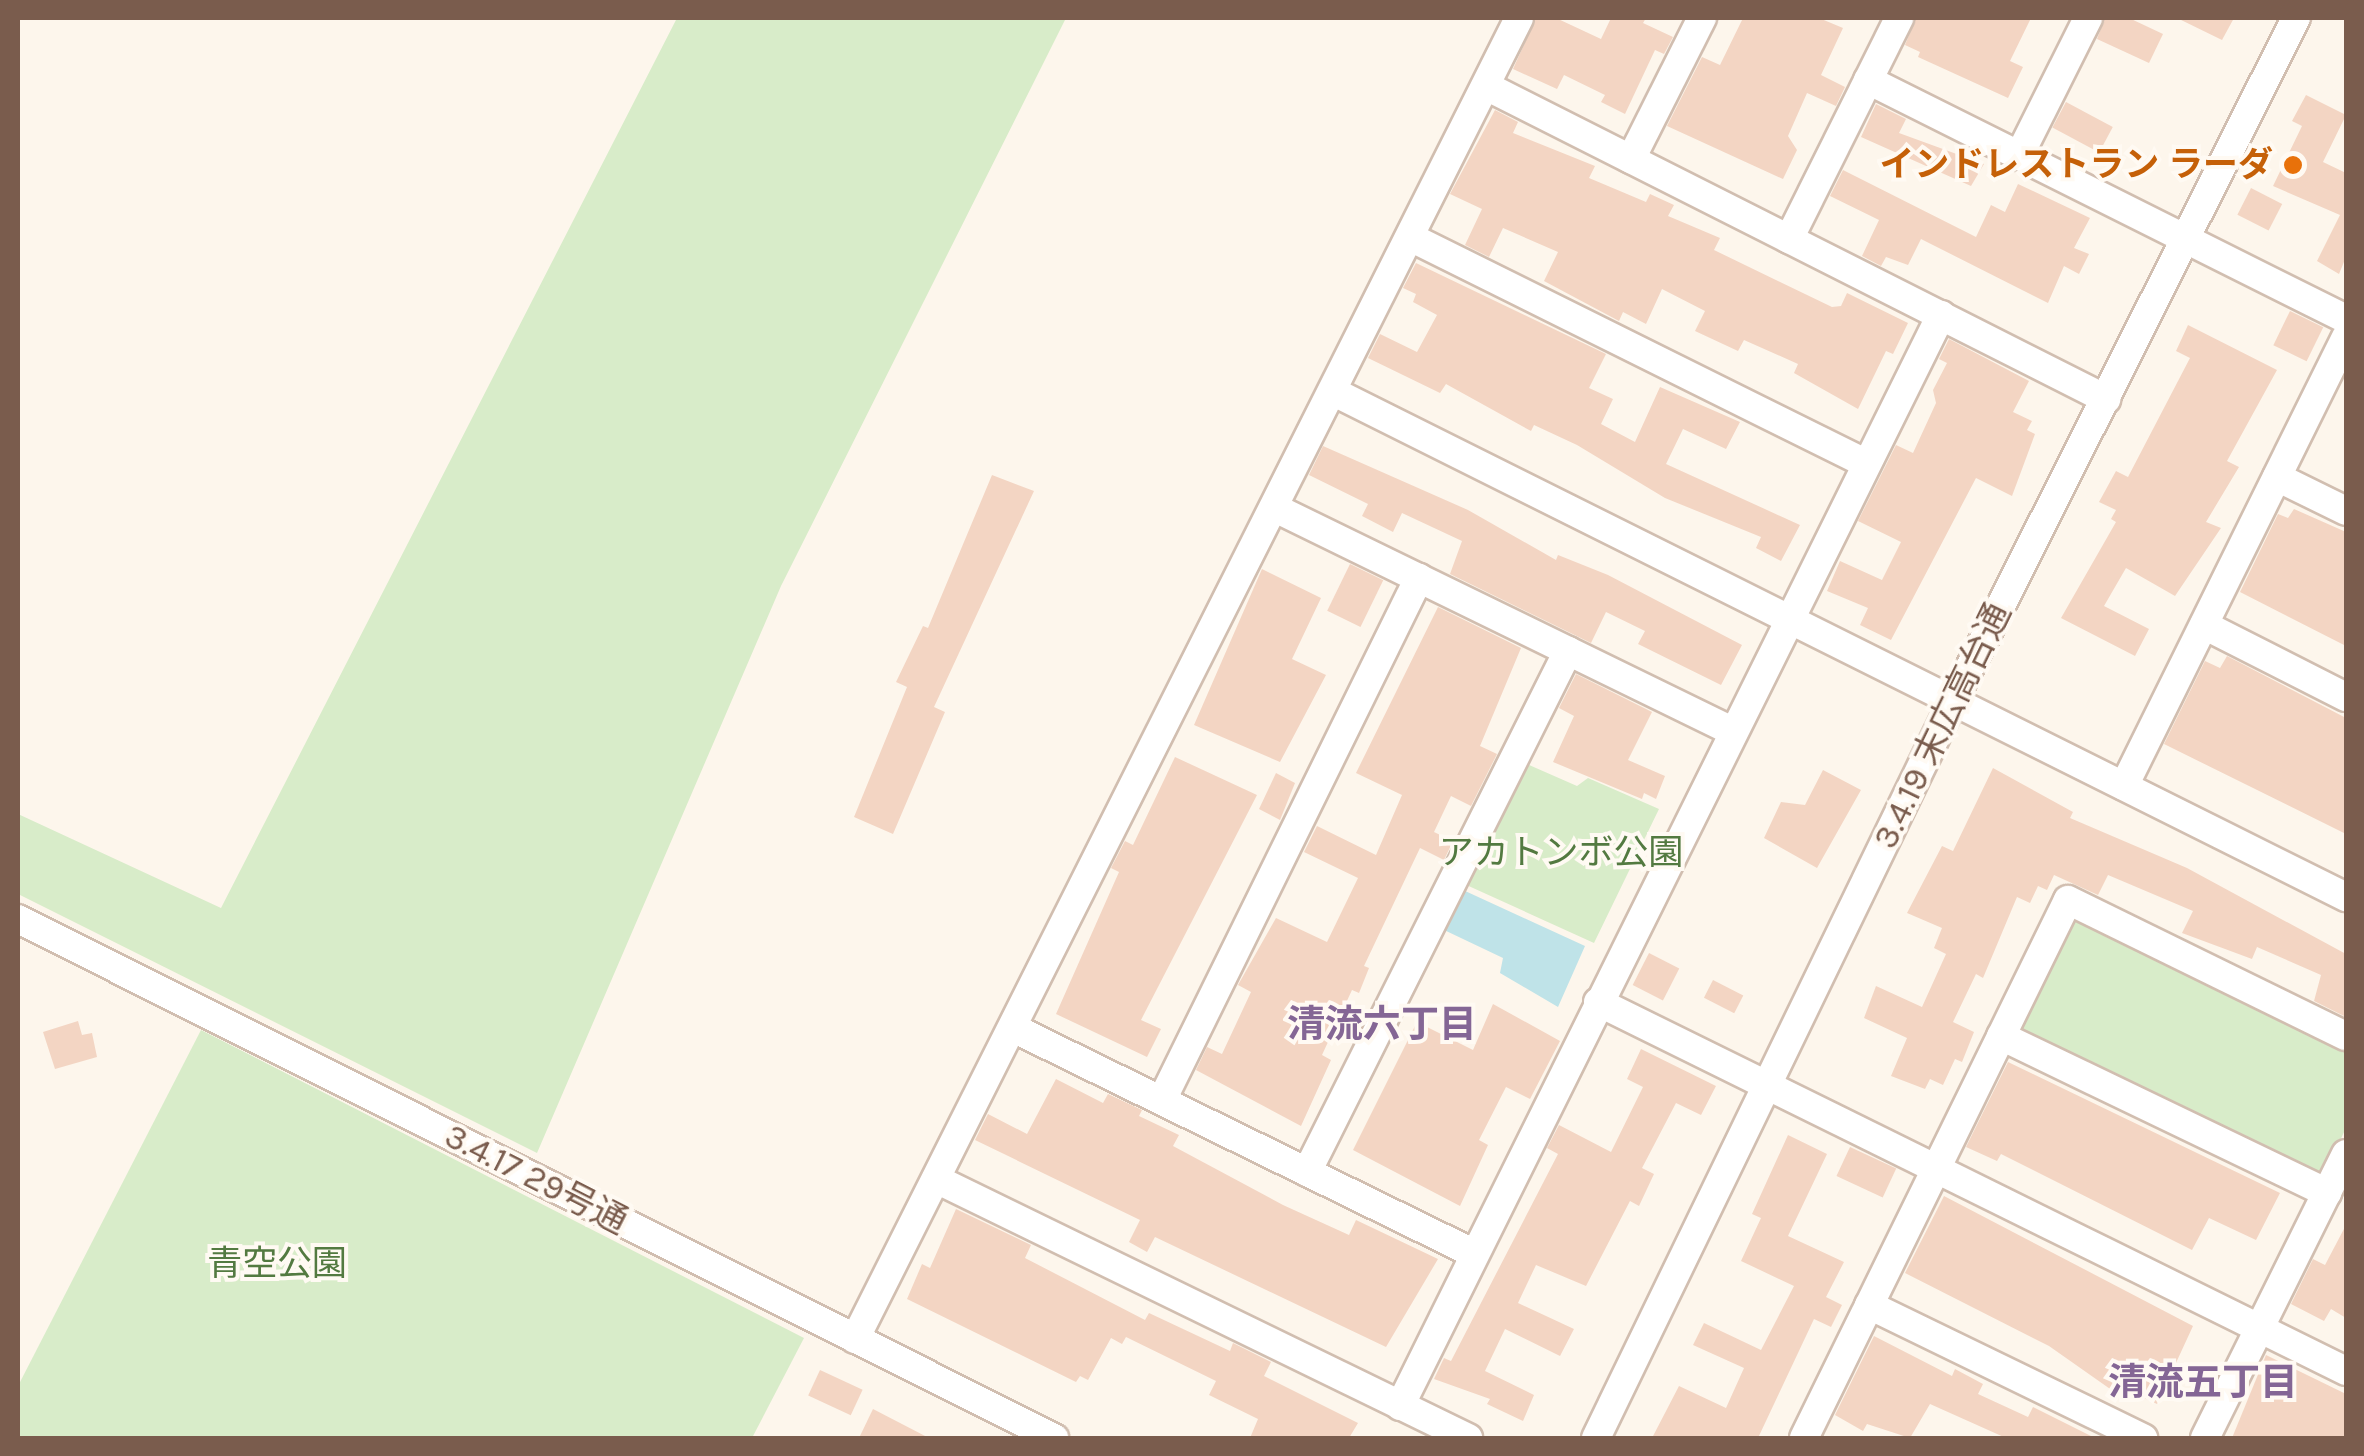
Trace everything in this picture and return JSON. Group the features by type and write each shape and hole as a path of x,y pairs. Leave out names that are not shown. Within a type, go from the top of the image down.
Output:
{"street":[{"path":"855,1339 1336,393 1519,18"},
{"path":"1631,159 1702,18"},
{"path":"1789,239 1899,18"},
{"path":"2019,156 2088,18"},
{"name":"3.4.19 末広高台通","path":"1596,1438 1953,701 2296,18"},
{"path":"1868,80 2346,320"},
{"path":"1486,86 2106,398"},
{"path":"1412,238 1865,463"},
{"path":"1400,1406 1940,315"},
{"path":"2124,786 2346,337"},
{"path":"1336,393 2346,897"},
{"path":"2277,477 2346,511"},
{"path":"1277,509 1732,731"},
{"path":"1162,1100 1419,578"},
{"path":"2204,625 2346,697"},
{"path":"1308,1172 1568,651"},
{"path":"1804,1438 2068,900 2346,1036"},
{"name":"3.4.17 29号通","path":"18,919 1054,1438"},
{"path":"1598,1002 2346,1372"},
{"path":"1014,1028 1475,1254"},
{"path":"2001,1036 2327,1194"},
{"path":"2205,1438 2346,1154"},
{"path":"936,1179 1468,1438"},
{"path":"1869,1306 2143,1438"}],"green space":[{"path":"677,18 1066,18 781,586 537,1153 18,894 18,814 221,908"},
{"name":"アカトンボ公園","path":"1522,762 1577,786 1588,778 1659,809 1594,943 1462,883"},
{"path":"2075,919 2346,1051 2346,1128 2321,1180 2020,1030"},
{"name":"青空公園","path":"201,1030 804,1338 752,1438 18,1438 18,1386"}],"water":[{"path":"1463,890 1585,946 1558,1007 1500,973 1503,958 1442,929"}],"building":[{"path":"1536,18 1556,18 1601,39 1611,18 1646,18 1643,23 1673,37 1664,54 1655,50 1625,114 1601,102 1605,95 1564,75 1557,89 1513,69"},
{"path":"1743,18 1819,18 1843,28 1821,75 1845,87 1836,106 1807,93 1788,136 1797,150 1783,179 1667,126 1702,57 1720,65"},
{"path":"1916,18 2031,18 2010,61 2023,67 2008,98 1918,57 1920,52 1905,45"},
{"path":"2105,18 2129,18 2163,34 2149,63 2097,39"},
{"path":"2177,18 2234,18 2222,40"},
{"path":"2306,95 2346,115 2323,162 2346,173 2346,257 2339,274 2317,261 2340,215 2273,186 2302,126 2292,121"},
{"path":"2066,102 2113,127 2099,152 2052,128"},
{"path":"1876,104 1906,119 1899,133 1984,164 1971,186 1861,137"},
{"path":"1495,110 1518,122 1513,133 1595,166 1589,178 1646,202 1650,194 1674,205 1668,216 1720,238 1714,250 1832,307 1841,306 1847,293 1908,323 1893,354 1886,351 1858,409 1794,373 1798,364 1744,340 1738,351 1695,331 1705,311 1662,289 1646,324 1623,312 1619,321 1544,281 1558,252 1503,228 1489,257 1465,245 1482,209 1450,194"},
{"path":"1843,170 1976,237 1991,205 2005,212 2018,184 2090,218 2074,248 2089,254 2079,274 2064,266 2048,303 1921,239 1908,265 1886,257 1881,266 1862,256 1879,220 1830,196"},
{"path":"2251,188 2282,204 2269,231 2237,215"},
{"path":"1416,263 1606,354 1589,388 1613,399 1601,424 1635,442 1660,387 1740,422 1726,449 1683,429 1666,464 1800,525 1781,561 1756,548 1761,537 1665,498 1577,445 1534,425 1531,431 1446,384 1440,393 1368,358 1380,334 1417,352 1437,315 1413,302 1416,294 1403,288"},
{"path":"2290,311 2323,327 2307,361 2273,345"},
{"path":"2188,325 2277,370 2227,461 2239,467 2206,522 2221,528 2175,596 2126,568 2104,606 2149,629 2135,656 2061,618 2116,522 2111,519 2116,510 2099,502 2116,471 2128,477 2190,358 2176,351"},
{"path":"1949,339 2029,381 2013,412 2032,421 2027,430 2035,434 2012,496 1976,478 1891,640 1860,625 1868,608 1827,591 1840,561 1882,580 1901,542 1858,521 1896,445 1913,453 1936,403 1933,390 1947,363 1939,359"},
{"path":"1323,446 1468,510 1556,560 1558,555 1608,575 1742,645 1721,685 1638,644 1645,631 1606,612 1591,643 1450,574 1462,541 1402,513 1393,532 1362,516 1368,504 1309,475"},
{"path":"992,475 1034,491 934,707 945,712 893,834 854,817 907,687 896,682 923,626 928,628"},
{"path":"2294,509 2346,532 2346,646 2240,592 2278,514 2288,518"},
{"path":"1350,564 1383,580 1360,627 1327,611"},
{"path":"1262,569 1321,598 1292,659 1326,675 1280,762 1194,725"},
{"path":"1438,607 1521,648 1480,746 1497,754 1471,806 1451,796 1434,832 1453,841 1444,860 1420,848 1364,966 1369,968 1359,993 1352,990 1322,1055 1331,1060 1301,1126 1196,1070 1207,1047 1222,1054 1251,992 1238,985 1276,918 1327,942 1358,878 1304,852 1317,826 1376,855 1402,795 1356,773"},
{"path":"2227,656 2346,718 2346,834 2164,744 2205,661 2220,668"},
{"path":"1576,674 1652,712 1628,760 1665,776 1656,799 1644,793 1642,799 1553,762 1574,716 1559,708"},
{"path":"1175,757 1257,795 1141,1020 1161,1029 1147,1057 1056,1014 1119,872 1111,868 1125,841 1133,845"},
{"path":"1993,768 2073,812 2070,818 2187,868 2346,954 2346,1017 2314,1001 2321,975 2257,947 2252,959 2182,933 2193,911 2108,875 2098,895 2054,875 2047,890 2038,886 2030,903 2017,897 1983,978 1976,974 1953,1022 1974,1032 1962,1062 1955,1059 1943,1085 1930,1079 1925,1089 1891,1076 1907,1038 1864,1018 1876,986 1922,1007 1946,954 1934,948 1942,928 1907,913 1942,846 1953,851"},
{"path":"1823,770 1861,790 1817,868 1764,838 1781,802 1805,805"},
{"path":"1276,773 1295,783 1280,820 1259,809"},
{"path":"1649,953 1679,968 1663,1001 1633,985"},
{"path":"1713,980 1743,995 1734,1013 1704,998"},
{"path":"1493,1004 1560,1041 1530,1099 1506,1087 1479,1140 1488,1145 1460,1206 1353,1150 1417,1022 1473,1050"},
{"path":"78,1021 82,1035 92,1033 97,1057 55,1069 43,1032"},
{"path":"1641,1049 1716,1086 1701,1115 1676,1103 1642,1168 1654,1174 1639,1206 1630,1201 1586,1286 1536,1265 1518,1303 1574,1329 1560,1356 1505,1329 1485,1371 1534,1395 1523,1421 1487,1404 1490,1399 1434,1379 1444,1358 1451,1361 1558,1154 1547,1148 1559,1125 1611,1152 1643,1087 1627,1079"},
{"path":"2008,1062 2280,1193 2256,1240 2209,1218 2192,1250 2001,1154 1997,1161 1966,1147"},
{"path":"1056,1079 1103,1103 1108,1094 1142,1110 1139,1116 1179,1135 1173,1146 1283,1205 1349,1235 1356,1220 1438,1259 1386,1347 1155,1237 1147,1252 1129,1242 1140,1220 975,1140 988,1114 1027,1134"},
{"path":"1788,1135 1827,1154 1788,1236 1844,1262 1826,1297 1842,1305 1831,1327 1814,1319 1758,1438 1652,1438 1679,1386 1726,1408 1744,1368 1693,1345 1704,1323 1761,1350 1794,1286 1741,1261 1761,1218 1752,1214"},
{"path":"1850,1147 1896,1169 1883,1198 1836,1176"},
{"path":"1944,1196 2193,1326 2157,1404 2116,1385 2113,1391 2049,1346 1905,1273"},
{"path":"956,1209 1031,1245 1025,1258 1145,1320 1149,1313 1230,1351 1233,1343 1271,1362 1264,1376 1358,1423 1349,1438 1250,1438 1258,1419 1209,1395 1216,1381 1126,1337 1122,1344 1111,1338 1088,1380 1080,1376 1076,1382 907,1299 922,1264 930,1268"},
{"path":"2346,1225 2346,1318 2331,1309 2324,1321 2291,1304 2313,1259 2325,1265"},
{"path":"1874,1336 1952,1376 1955,1369 1983,1384 1978,1394 2028,1417 2033,1407 2095,1438 2006,1438 1930,1404 1910,1438 1867,1424 1863,1431 1835,1415"},
{"path":"2266,1355 2346,1394 2346,1438 2232,1438"},
{"path":"820,1370 863,1390 851,1415 808,1395"},
{"path":"873,1409 929,1438 859,1438"}],"place":[{"name":"インドレストラン ラーダ","path":"2293,165"}],"district":[{"name":"清流六丁目","path":"1382,1025"},
{"name":"清流五丁目","path":"2203,1383"}]}
